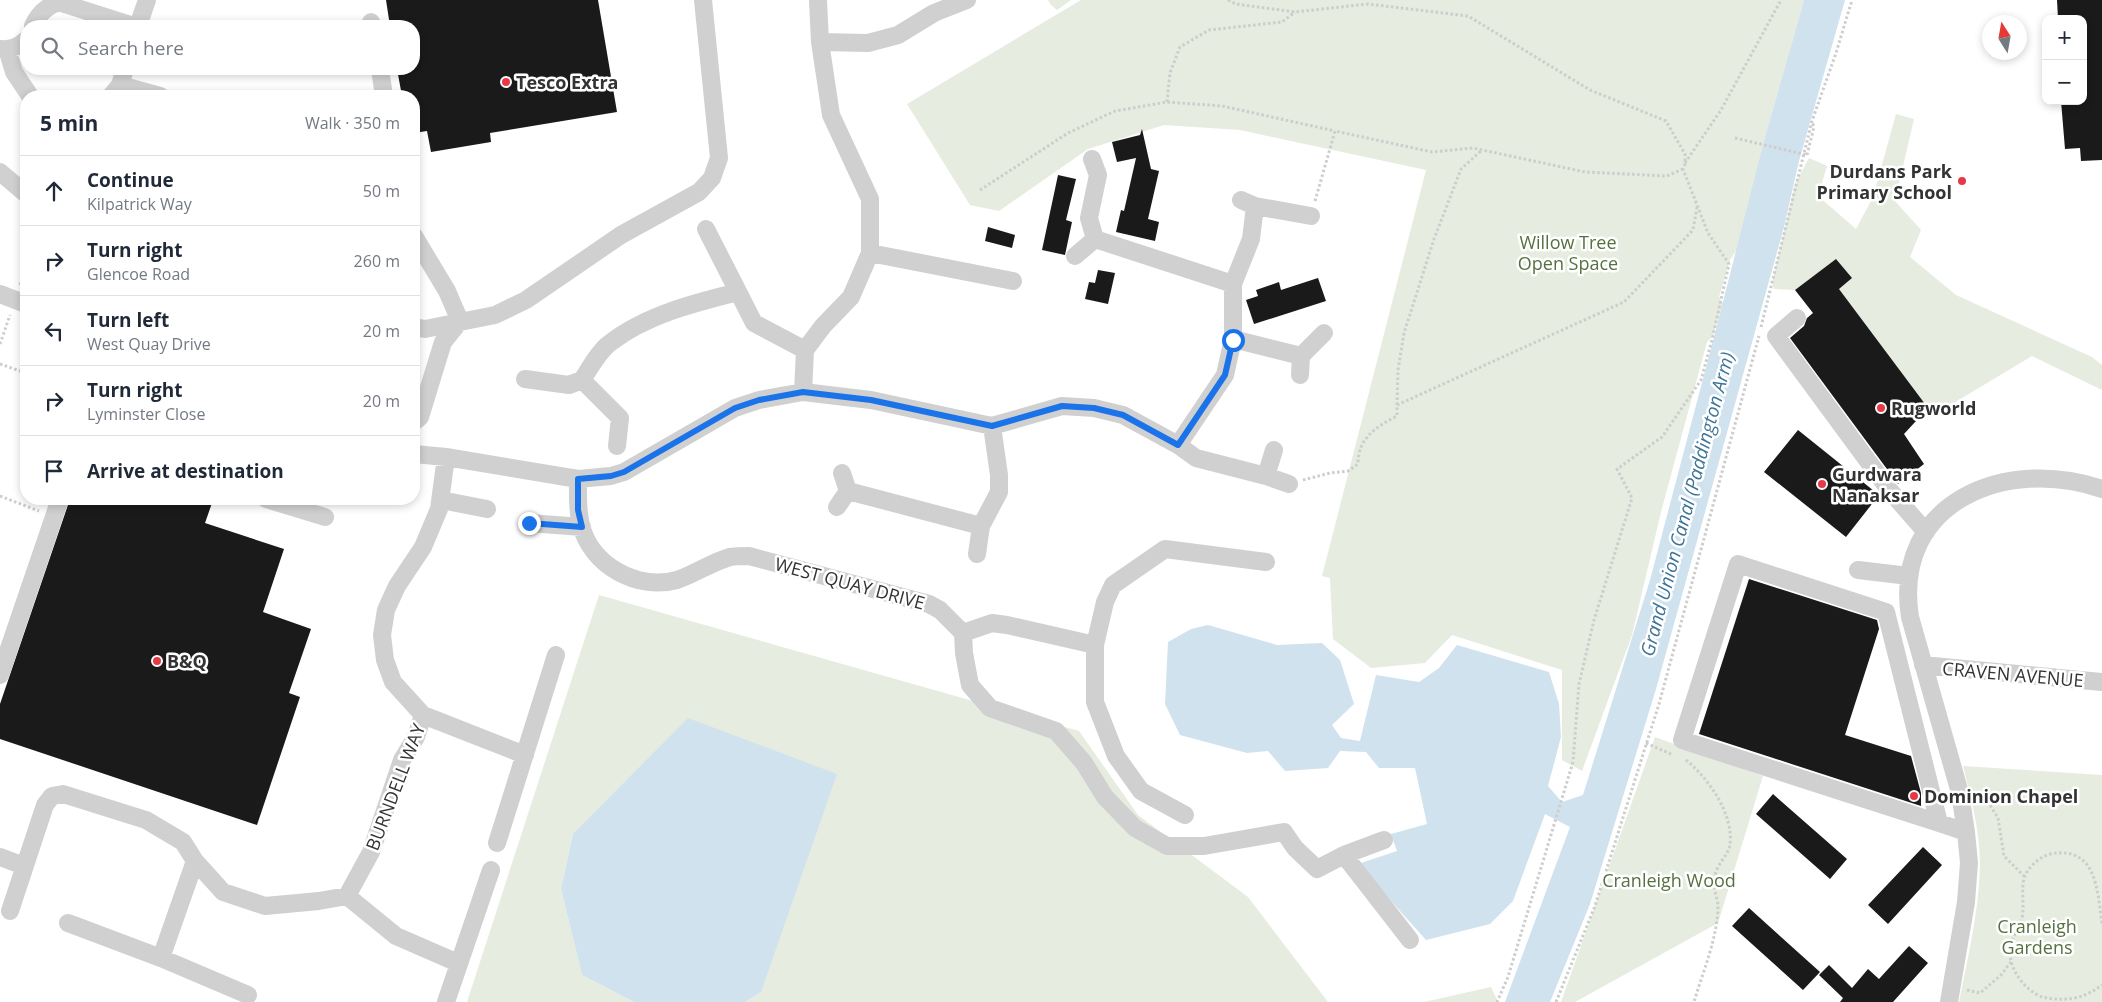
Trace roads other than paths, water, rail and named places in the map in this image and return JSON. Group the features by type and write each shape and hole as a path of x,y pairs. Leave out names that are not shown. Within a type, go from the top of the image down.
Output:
{"street":[{"path":"139,20 147,0"},
{"path":"420,328 425,329 495,315 526,300 621,235 699,192 712,178 719,158 703,0"},
{"path":"803,392 805,350 823,326 851,297 870,253 870,199 831,115 820,42 818,0"},
{"path":"820,42 868,43 898,35 934,13 967,0"},
{"path":"36,20 41,12 58,1 117,20"},
{"path":"20,45 3,49 14,72 26,90"},
{"path":"381,75 383,90"},
{"path":"119,83 141,90"},
{"path":"1092,159 1098,175 1089,218 1095,239"},
{"path":"0,172 20,189"},
{"path":"1178,445 1225,375 1233,340 1233,284 1251,239 1248,203 1311,216"},
{"path":"706,229 754,323 805,350"},
{"path":"1075,256 1095,239"},
{"path":"1095,239 1233,284"},
{"path":"420,246 447,291 460,322"},
{"path":"870,253 1013,281"},
{"path":"525,379 569,384 582,380 608,344 647,320 705,300 738,292"},
{"path":"0,294 20,302"},
{"path":"1797,318 1776,336 1890,491 1926,532"},
{"path":"420,418 443,342 460,322"},
{"path":"1300,375 1301,356 1324,333"},
{"path":"1233,340 1301,356"},
{"path":"582,380 620,418 617,446"},
{"path":"420,455 446,457 578,479 611,476 624,472 735,408 759,400 803,392 871,400 992,426 1062,406 1094,408 1123,415 1178,445 1196,458 1266,476 1289,484"},
{"path":"977,554 981,526 999,492 1000,475 992,426"},
{"path":"1266,476 1274,450"},
{"path":"446,457 439,509 423,547 397,586 386,610 382,636 385,660 393,682 423,715 525,755"},
{"path":"842,473 848,491"},
{"name":"WEST QUAY DRIVE","path":"578,479 578,510 582,527 592,551 619,574 650,583 676,580 731,557 749,556 929,604 940,610 963,633"},
{"path":"1950,995 1966,902 1969,863 1960,793 1910,617 1908,604 1909,576 1915,553 1926,532 1941,514 1966,495 1992,485 2020,480 2054,479 2078,482 2102,489"},
{"path":"848,491 981,526"},
{"path":"836,507 848,491"},
{"path":"440,500 487,509"},
{"path":"0,675 58,505"},
{"path":"286,505 325,517"},
{"path":"529,523 582,527"},
{"path":"1185,815 1141,790 1116,756 1095,702 1095,645 1105,602 1114,586 1165,549 1266,562"},
{"path":"1939,823 1886,612 1738,564 1682,740 1966,832"},
{"path":"1858,570 1909,576"},
{"path":"1095,645 992,623 963,633 964,653 970,685 990,708 1056,731 1084,763 1104,796 1135,828 1166,846 1204,846 1284,832 1295,848 1317,869 1344,855 1384,840"},
{"path":"497,844 556,655"},
{"name":"CRAVEN AVENUE","path":"1923,665 2102,682"},
{"name":"BURNDELL WAY","path":"347,896 371,852 402,760 416,737 423,715"},
{"path":"10,911 45,805 52,796 63,794 146,820 183,842 195,861 223,892 265,906 319,901 347,896 396,936 458,963"},
{"path":"1344,855 1410,940"},
{"path":"0,857 24,866"},
{"path":"161,958 195,861"},
{"path":"446,1002 491,870"},
{"path":"68,923 161,958 248,995"}],"water":[{"name":"Grand Union Canal (Paddington Arm)","path":"1804,0 1845,0 1799,161 1784,227 1656,689 1590,904 1550,1002 1505,1002 1570,827 1545,814 1513,901 1490,924 1426,940 1358,864 1397,851 1391,834 1427,824 1415,768 1379,768 1366,752 1340,751 1328,768 1285,771 1268,751 1247,753 1180,735 1165,704 1168,642 1191,629 1208,625 1277,645 1322,643 1340,660 1354,704 1332,725 1341,738 1360,741 1376,675 1419,682 1439,668 1457,645 1549,672 1559,704 1561,737 1548,786 1562,802 1583,795 1650,580 1765,137"},
{"path":"688,718 837,774 761,992 745,1002 634,1002 582,975 561,889 573,834"}],"place":[{"name":"Tesco Extra","path":"506,82"},
{"name":"Durdans Park Primary School","path":"1962,181"},
{"name":"Rugworld","path":"1881,408"},
{"name":"Gurdwara Nanaksar","path":"1822,484"},
{"name":"B&Q","path":"157,661"},
{"name":"Dominion Chapel","path":"1914,796"}],"park label":[{"name":"Willow Tree Open Space","path":"1568,252"},
{"name":"Cranleigh Wood","path":"1669,880"},
{"name":"Cranleigh Gardens","path":"2037,936"}]}
